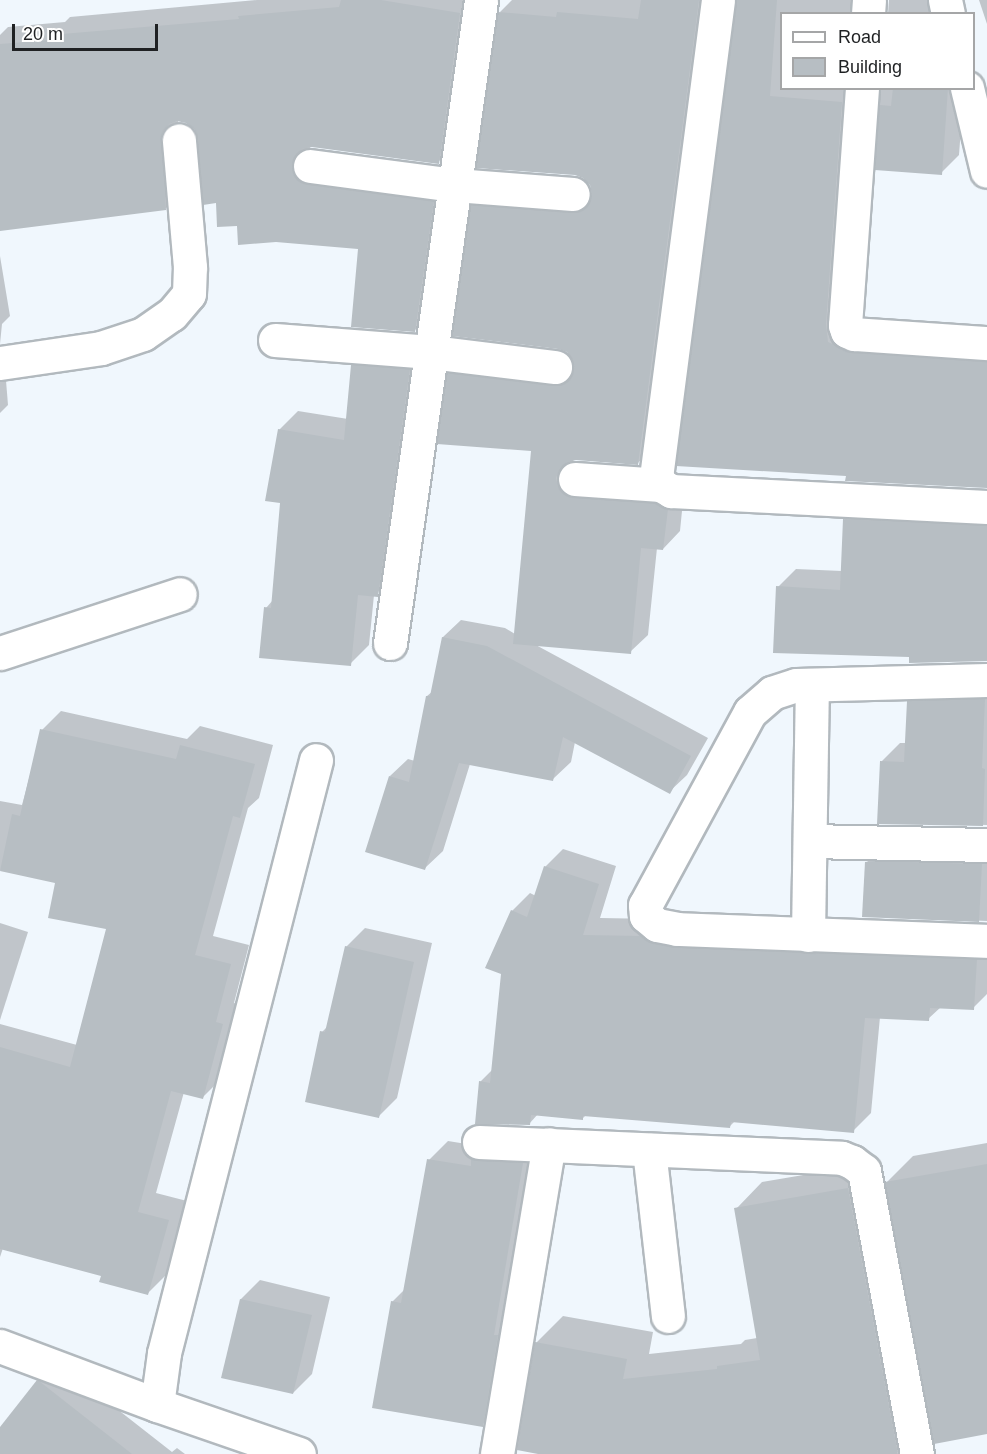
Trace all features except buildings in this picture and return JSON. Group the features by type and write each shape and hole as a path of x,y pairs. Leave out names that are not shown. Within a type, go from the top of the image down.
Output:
{"street":[{"path":"390,643 481,0"},
{"path":"661,485 656,475 718,0"},
{"path":"862,90 845,325 847,331 854,334 987,343"},
{"path":"967,90 987,171"},
{"path":"0,363 101,348 143,334 178,308 189,294 190,267 178,140"},
{"path":"310,166 455,185 573,194"},
{"path":"275,340 431,352 555,367"},
{"path":"575,479 661,485 671,491 987,507"},
{"path":"0,653 180,594"},
{"path":"987,680 796,685 772,693 750,712 645,905 646,916 657,925 677,929 987,940"},
{"path":"808,934 812,685"},
{"path":"157,1405 164,1353 316,760"},
{"path":"810,841 987,844"},
{"path":"479,1142 842,1158 864,1171 917,1454"},
{"path":"496,1454 549,1144"},
{"path":"649,1150 668,1316"},
{"path":"0,1346 157,1405 299,1454"}]}
